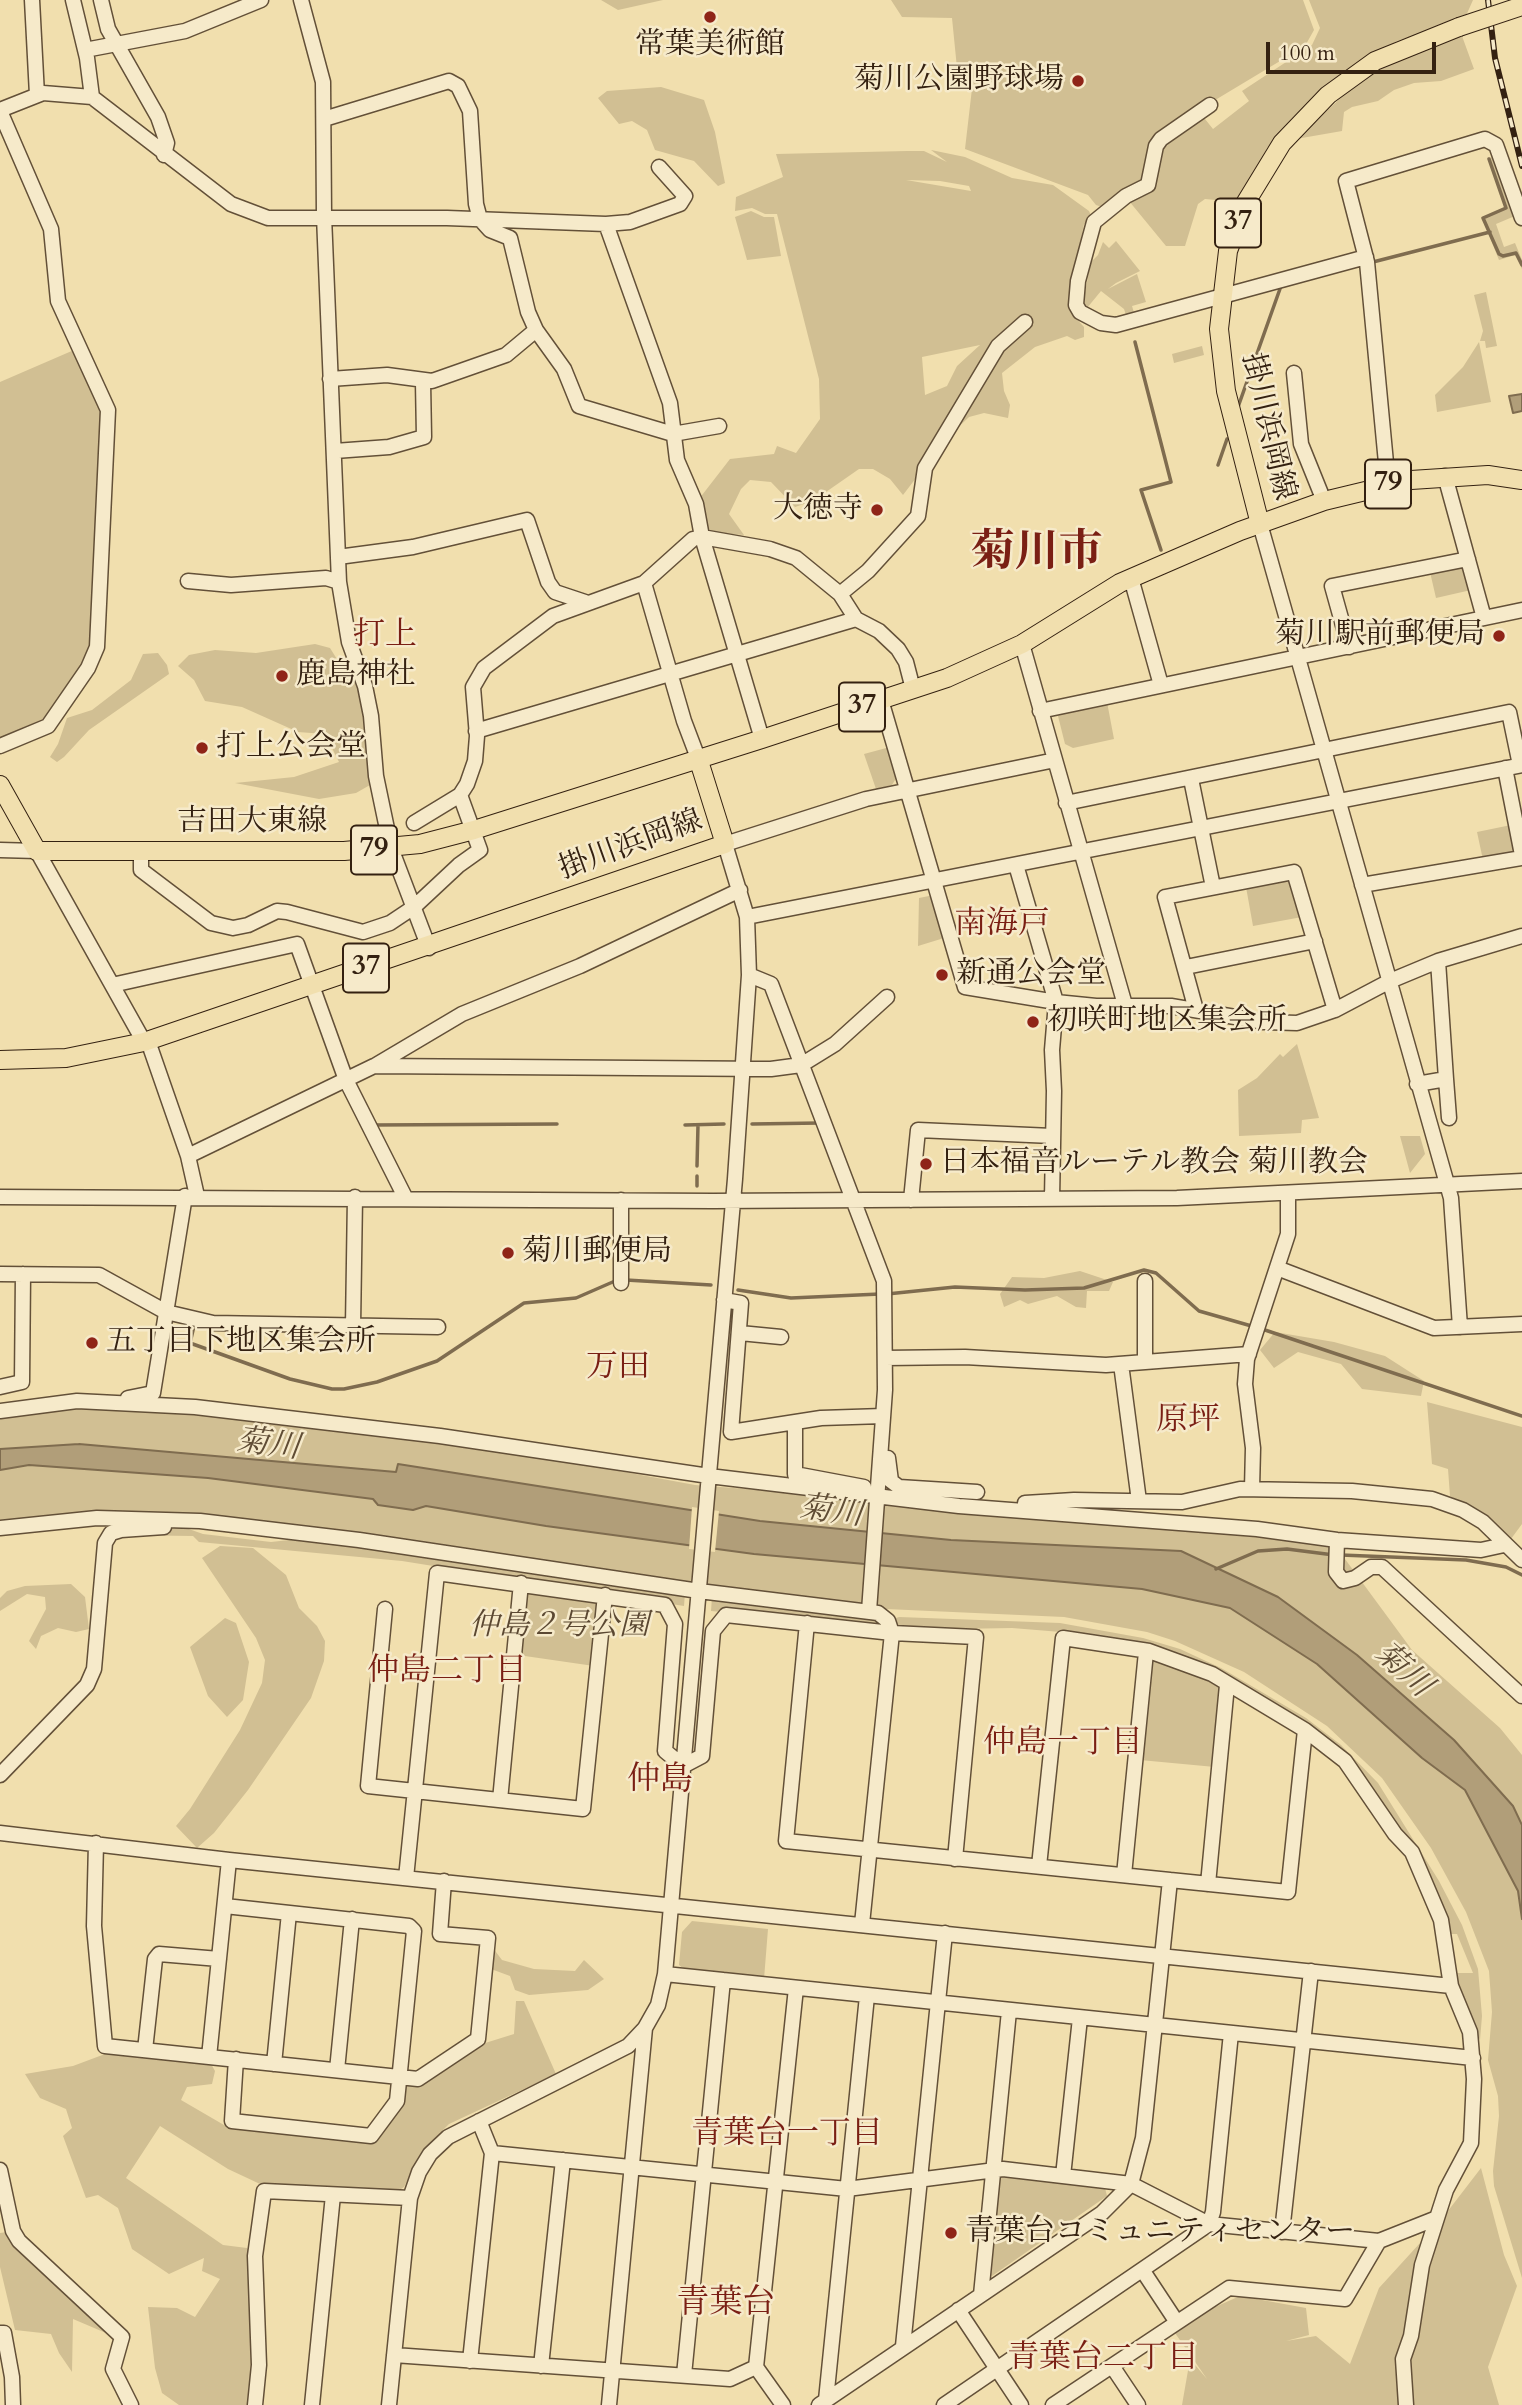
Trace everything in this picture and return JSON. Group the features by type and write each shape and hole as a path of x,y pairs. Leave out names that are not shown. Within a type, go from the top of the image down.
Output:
{"main road":[{"name":"掛川浜岡線","path":"0,1060 66,1058 146,1042 429,948 725,844 698,758 947,678 1023,644 1072,611 1131,578 1260,524 1226,391 1219,329 1228,251 1246,202 1289,134 1328,96 1369,65 1460,27 1522,9"},
{"name":"79","path":"1260,524 1324,501 1388,484 1445,476 1488,475 1522,480"},
{"name":"吉田大東線","path":"37,851 344,851 391,848 474,830 698,758"},
{"path":"0,785 37,851"}],"street":[{"path":"32,0 37,95"},
{"path":"73,0 85,50 92,97"},
{"path":"101,0 108,29 158,117 167,143 164,155"},
{"path":"85,50 185,31 261,0"},
{"path":"301,0 323,82 324,216 339,582 349,642 365,686 371,716 376,776 391,848 429,948"},
{"path":"1514,0 1522,9"},
{"path":"324,119 449,81 458,86 470,111 476,204 480,219 490,230 510,238 517,276 536,330 564,369 579,406 673,434 719,426"},
{"path":"0,746 48,726 88,668 97,648 108,410 58,301 51,229 0,111 37,95 92,97 231,204 268,218 324,216 606,224 630,222 680,204 685,196 659,167"},
{"path":"1210,105 1161,139 1156,146 1148,186 1126,196 1094,222 1079,281 1076,305 1080,312 1090,319 1116,325 1367,262"},
{"path":"1388,484 1367,262 1346,181 1485,139 1496,145 1522,218"},
{"path":"606,224 670,403 677,460 696,504 702,537 762,739"},
{"path":"840,594 868,571 918,516 925,468 998,346 1025,322"},
{"path":"330,379 387,375 424,382 506,355 536,330"},
{"path":"1294,373 1301,444 1324,501"},
{"path":"335,451 389,447 424,437 424,382"},
{"path":"1445,476 1484,618"},
{"path":"338,557 413,547 527,520 548,582 555,592 585,602"},
{"path":"1260,524 1451,1198 1460,1327"},
{"path":"414,823 460,795 475,761 476,731 472,687 484,668 553,616 585,602 644,583 693,539 702,537 770,549 796,558 840,594 856,619 879,631 903,656 913,690"},
{"path":"1349,647 1332,586 1468,559"},
{"path":"188,581 231,585 326,578 339,582"},
{"path":"1131,578 1161,685"},
{"path":"644,583 669,674 698,758"},
{"path":"1040,711 1522,610"},
{"path":"476,731 856,619"},
{"path":"1023,644 1125,1005"},
{"path":"881,700 965,987 1056,1002 1196,1010 1251,1020 1297,1023 1335,1010 1390,981 1438,961 1522,936"},
{"path":"1066,803 1509,712 1516,766 1522,857 1362,886"},
{"path":"389,2405 410,2198 419,2172 430,2154 448,2137 479,2120 612,2057 628,2046 645,2028 658,2006 665,1974 726,1278 749,975 747,917 725,844 866,799 1055,760"},
{"path":"747,917 1516,766"},
{"path":"1191,779 1213,887"},
{"path":"141,850 141,870 211,923 233,928 248,925 277,911 363,932 390,923 414,908 459,865 480,850 460,795"},
{"path":"0,850 37,851 146,1042 188,1156 191,1196 166,1312 153,1392 109,1402"},
{"path":"1016,865 1056,1002 1052,1050 1052,1199"},
{"path":"1196,1010 1165,897 1293,872 1335,1010"},
{"path":"188,1156 374,1066 462,1014 580,967 740,890"},
{"path":"1186,967 1315,941"},
{"path":"112,985 297,944 346,1080 405,1197"},
{"path":"1438,961 1449,1118"},
{"path":"749,975 771,984 884,1280 885,1390 891,1480 899,1487 976,1499 1257,1529 1337,1541 1481,1550 1504,1545"},
{"path":"374,1066 771,1069 801,1065 835,1044 887,996"},
{"path":"1417,1084 1446,1079"},
{"path":"911,1200 918,1130 1052,1136"},
{"path":"0,1197 853,1201 1177,1198 1522,1181"},
{"path":"1252,1489 1253,1448 1245,1384 1249,1354 1289,1234 1288,1193"},
{"path":"353,1326 355,1197"},
{"path":"621,1200 621,1280"},
{"path":"1277,1268 1434,1328 1522,1324"},
{"path":"0,1274 99,1275 166,1312 212,1323 438,1327"},
{"path":"0,1387 22,1382 23,1274"},
{"path":"1144,1362 1145,1281"},
{"path":"724,1297 741,1303 731,1432 795,1422 883,1416"},
{"path":"740,1333 781,1336"},
{"path":"885,1358 965,1357 1032,1363 1121,1364 1249,1354"},
{"path":"1121,1364 1139,1502"},
{"path":"869,1608 885,1390"},
{"path":"0,1411 77,1401 195,1407 440,1436 709,1478 879,1496 1182,1503 1252,1489 1352,1491 1432,1499 1463,1510 1483,1522 1522,1560"},
{"path":"795,1422 795,1474 832,1479 879,1496"},
{"path":"0,1528 97,1518 200,1521 373,1542 699,1589 869,1608 888,1621 892,1633 862,1924"},
{"path":"0,1775 87,1685 94,1669 105,1543 111,1534 121,1530 200,1521"},
{"path":"1337,1541 1336,1573 1343,1581 1355,1578 1371,1567 1382,1567 1522,1696"},
{"path":"406,1878 438,1573 665,1605 676,1624 665,1751 683,1766"},
{"path":"500,1800 521,1583"},
{"path":"385,1609 368,1786 583,1809 605,1595"},
{"path":"683,1766 702,1756 713,1631 726,1615 892,1633 976,1637 955,1859"},
{"path":"807,1623 786,1841 1288,1892 1305,1730"},
{"path":"1039,1866 1063,1638 1122,1646 1212,1674 1305,1730 1345,1761 1415,1856 1441,1920 1451,1986 1470,2032 1473,2058 1471,2143 1446,2190 1422,2265 1411,2336 1403,2359 1406,2405"},
{"path":"1124,1875 1146,1652"},
{"path":"1208,1884 1227,1685"},
{"path":"0,1833 229,1860 1451,1986"},
{"path":"96,1843 94,1926 105,2046 418,2079 478,2039 488,1938 440,1934 444,1881"},
{"path":"209,2057 229,1860"},
{"path":"823,2402 1102,2213 1131,2184 1143,2138 1170,1880"},
{"path":"225,1906 409,1926 414,1931 400,2077 393,2110 371,2136 232,2122 236,2059"},
{"path":"274,2064 289,1913"},
{"path":"337,2070 352,1919"},
{"path":"903,2346 945,1933"},
{"path":"145,2050 155,1959 159,1954 219,1959"},
{"path":"1282,2232 1301,2040 1311,1971"},
{"path":"665,1974 1473,2058"},
{"path":"684,2375 723,1980"},
{"path":"782,2405 756,2367 796,1988"},
{"path":"823,2402 867,1996"},
{"path":"981,2295 1009,2011"},
{"path":"1063,2176 1080,2018"},
{"path":"609,2405 634,2167 645,2028"},
{"path":"944,2405 1143,2272 1209,2224 1213,2212 1231,2033"},
{"path":"470,2361 492,2153 479,2120"},
{"path":"492,2153 847,2189 992,2169 1063,2176 1131,2184 1209,2224 1379,2241 1437,2218"},
{"path":"541,2366 563,2160"},
{"path":"0,2170 13,2231 19,2241 122,2337 113,2369 131,2405"},
{"path":"255,2405 259,2365 255,2256 264,2191 410,2198"},
{"path":"312,2405 333,2195"},
{"path":"1052,2405 1229,2288 1345,2299 1379,2241"},
{"path":"1143,2272 1176,2321"},
{"path":"958,2310 1021,2405"},
{"path":"0,2333 4,2333 12,2377 9,2404"},
{"path":"394,2355 730,2379 756,2367"},
{"path":"1112,2366 1138,2405"}],"green space":[{"path":"601,0 663,0 618,10"},
{"path":"891,0 1303,0 1314,30 1305,46 1167,129 1147,179 1102,207 1096,205 1088,195 965,149 973,80 958,78 952,18 902,17"},
{"path":"1309,0 1473,0 1465,18 1397,41 1332,81 1294,116 1267,148 1235,207 1227,201 1205,199 1198,204 1185,246 1166,246 1129,201 1137,194 1161,147 1201,114 1213,129 1249,101 1242,91 1312,45 1320,28"},
{"path":"1462,36 1474,69 1441,81 1414,83 1394,90 1378,101 1352,107 1344,112 1342,131 1296,139 1357,83 1394,62"},
{"path":"661,87 704,100 715,132 725,183 718,186 694,161 655,150 647,130 632,121 619,124 598,98 607,91"},
{"path":"931,150 965,157 1012,178 1053,185 1089,211 1094,222 1084,224 1068,302 1072,314 1084,327 1084,337 1075,340 1067,336 1035,347 1002,373 1004,391 1010,405 1008,418 984,413 969,417 945,440 903,495 890,479 873,469 859,469 813,501 795,507 771,482 750,480 741,489 729,514 744,535 708,532 699,499 730,459 774,454 777,446 796,453 820,419 819,379 777,214 765,214 752,208 735,211 736,197 783,177 776,154 924,151 947,162","holes":["906,180 940,181 969,186 971,191","980,345 957,366 947,386 925,395 922,357"]},
{"path":"1494,157 1515,216 1496,224 1504,247 1515,243 1522,260 1522,269 1515,255 1499,260 1482,218 1505,207 1488,158"},
{"path":"751,211 764,217 774,217 781,256 747,260 735,217"},
{"path":"1116,241 1140,271 1108,289 1137,274 1146,302 1132,306 1135,316 1127,318 1124,309 1101,291 1087,308 1083,302 1091,262 1098,255 1103,242 1109,248"},
{"path":"1486,292 1497,346 1486,348 1485,341 1480,341 1483,331 1474,295"},
{"path":"1479,342 1491,402 1437,412 1435,395 1463,367"},
{"path":"1202,346 1204,355 1174,363 1172,354"},
{"path":"74,350 101,409 91,639 85,659 47,717 0,738 0,382"},
{"path":"1461,566 1465,568 1471,590 1436,598 1430,572"},
{"path":"315,644 330,648 340,664 360,674 368,701 370,785 356,793 319,799 235,783 294,777 339,762 325,734 298,732 242,707 205,701 194,680 178,666 189,655 215,650 256,653"},
{"path":"158,653 167,665 169,674 89,730 57,762 50,757 58,744 67,718 92,710 131,680 143,654"},
{"path":"1107,702 1114,739 1073,748 1065,744 1058,716 1060,712"},
{"path":"890,747 898,775 892,785 876,789 864,754"},
{"path":"1511,825 1516,851 1513,855 1483,860 1477,832"},
{"path":"1288,879 1292,881 1302,917 1253,926 1246,887"},
{"path":"933,897 944,938 918,946 919,898"},
{"path":"1297,1044 1319,1118 1302,1120 1301,1133 1239,1136 1238,1090 1257,1078 1280,1054 1283,1057"},
{"path":"1400,1136 1420,1136 1425,1154 1410,1173"},
{"path":"1080,1271 1113,1282 1109,1291 1087,1291 1086,1308 1076,1307 1057,1296 1028,1304 1020,1300 1004,1307 1000,1294 1012,1277 1044,1278"},
{"path":"1275,1332 1334,1342 1385,1356 1424,1381 1421,1396 1362,1389 1341,1364 1298,1352 1274,1368 1260,1350"},
{"path":"1427,1402 1522,1427 1522,1524 1508,1543 1484,1517 1450,1496 1448,1469 1432,1464"},
{"path":"121,1403 408,1432 695,1485 1257,1529 1331,1540 1412,1650 1500,1728 1522,1755 1522,2278 1494,2186 1499,2116 1498,2096 1488,2060 1492,2012 1489,1971 1466,1912 1431,1848 1382,1778 1327,1726 1244,1672 1175,1641 1147,1632 1064,1617 886,1609 130,1511 0,1523 0,1418"},
{"path":"186,1528 203,1534 271,1542 289,1540 292,1535 685,1593 684,1606 402,1561 199,1542 193,1536 118,1535 135,1530"},
{"path":"220,1546 253,1548 286,1575 299,1608 317,1626 325,1641 324,1661 311,1698 248,1790 214,1833 197,1848 176,1826 190,1809 240,1730 262,1683 265,1660 256,1638 202,1558"},
{"path":"71,1584 85,1597 89,1629 76,1632 58,1628 41,1636 36,1649 29,1641 46,1609 45,1597 27,1594 0,1611 0,1598 7,1591 25,1586"},
{"name":"仲島２号公園","path":"525,1588 597,1598 594,1666 518,1655"},
{"path":"712,1597 874,1617 886,1627 711,1611"},
{"path":"899,1617 1060,1623 1143,1638 1180,1649 1221,1668 1306,1718 1341,1745 1378,1783 1439,1881 1462,1925 1478,1969 1482,2016 1480,2040 1461,2000 1455,1973 1473,1973 1457,1934 1447,1934 1441,1907 1345,1759 1215,1673 1061,1632 1012,1628 899,1630 893,1619"},
{"path":"225,1618 236,1623 249,1662 243,1700 227,1717 208,1696 190,1647"},
{"path":"1151,1654 1223,1682 1215,1767 1140,1760"},
{"path":"692,1921 768,1929 764,1979 686,1971 679,1965 682,1932"},
{"path":"493,1948 502,1960 534,1969 575,1971 584,1960 604,1979 588,1990 529,1995 515,1990 510,1976 491,1969"},
{"path":"516,2001 524,2001 556,2074 449,2124 423,2150 404,2187 395,2193 260,2184 228,2169 160,2126 126,2178 223,2245 247,2248 251,2253 252,2367 250,2405 179,2405 162,2393 155,2368 148,2307 177,2308 195,2317 220,2279 202,2271 204,2258 169,2274 132,2249 118,2208 98,2195 86,2198 63,2136 72,2128 66,2109 40,2098 25,2074 73,2066 113,2051 210,2062 215,2071 212,2084 187,2087 181,2100 224,2125 375,2141 401,2107 403,2089 410,2083 482,2044 514,2034"},
{"path":"1481,2168 1504,2255 1517,2286 1488,2367 1499,2405 1182,2405 1190,2359 1207,2379 1175,2333 1206,2311 1240,2296 1306,2308 1309,2335 1286,2341 1316,2336 1350,2364 1379,2288 1441,2220"},
{"path":"1003,2174 1104,2184 1107,2196 992,2276 985,2272 995,2180"},
{"path":"7,2232 113,2336 73,2319 72,2372 59,2353 51,2334 15,2330 0,2267 0,2233"}],"shaded area":[{"path":"1522,394 1522,411 1513,413 1509,396"},
{"path":"79,1444 396,1472 398,1464 760,1521 951,1540 1181,1551 1278,1597 1357,1655 1454,1740 1513,1806 1522,1825 1522,1919 1518,1891 1465,1790 1422,1758 1317,1664 1230,1608 1142,1589 754,1554 546,1526 426,1506 413,1510 378,1505 373,1499 208,1478 29,1465 0,1470 0,1449"}],"pier":[{"path":"692,1507 719,1511 715,1552 689,1549"}],"waterway":[{"path":"1489,159 1506,208 1483,218 1499,254 1503,256 1516,253 1522,265"},
{"path":"1373,262 1490,232"},
{"path":"1238,407 1281,286 1284,286"},
{"path":"1135,342 1171,482 1141,490 1161,550"},
{"path":"1218,465 1227,439"},
{"path":"752,1124 820,1123"},
{"path":"373,1125 557,1124"},
{"path":"685,1125 724,1124"},
{"path":"697,1166 698,1125"},
{"path":"697,1176 697,1186"},
{"path":"887,1294 955,1287 1025,1290 1084,1288 1144,1270 1156,1273 1199,1311 1255,1327"},
{"path":"626,1280 711,1285"},
{"path":"194,1326 190,1343 290,1379 332,1389 344,1389 377,1382 437,1361 524,1303 576,1298 615,1281"},
{"path":"738,1290 791,1298 880,1294"},
{"path":"1262,1329 1522,1416"},
{"path":"1216,1569 1258,1551 1287,1549 1334,1555"},
{"path":"1341,1555 1466,1560 1506,1567 1522,1575"}],"railway":[{"path":"1488,0 1495,58 1522,166"}],"place":[{"name":"常葉美術館","path":"710,17"},
{"name":"菊川公園野球場","path":"1078,81"},
{"name":"大徳寺","path":"877,510"},
{"name":"菊川駅前郵便局","path":"1499,636"},
{"name":"鹿島神社","path":"282,676"},
{"name":"打上公会堂","path":"202,748"},
{"name":"新通公会堂","path":"942,975"},
{"name":"初咲町地区集会所","path":"1033,1022"},
{"name":"日本福音ルーテル教会 菊川教会","path":"926,1164"},
{"name":"菊川郵便局","path":"508,1253"},
{"name":"五丁目下地区集会所","path":"92,1343"},
{"name":"青葉台コミュニティセンター","path":"951,2233"}],"district":[{"name":"菊川市","path":"1037,555"},
{"name":"打上","path":"385,637"},
{"name":"南海戸","path":"1002,926"},
{"name":"万田","path":"618,1369"},
{"name":"原坪","path":"1188,1422"},
{"name":"仲島二丁目","path":"447,1673"},
{"name":"仲島一丁目","path":"1063,1745"},
{"name":"仲島","path":"660,1781"},
{"name":"青葉台一丁目","path":"787,2136"},
{"name":"青葉台","path":"726,2304"},
{"name":"青葉台二丁目","path":"1103,2360"}],"water label":[{"name":"菊川","path":"268,1446"},
{"name":"菊川","path":"831,1513"},
{"name":"菊川","path":"1402,1671"}]}
